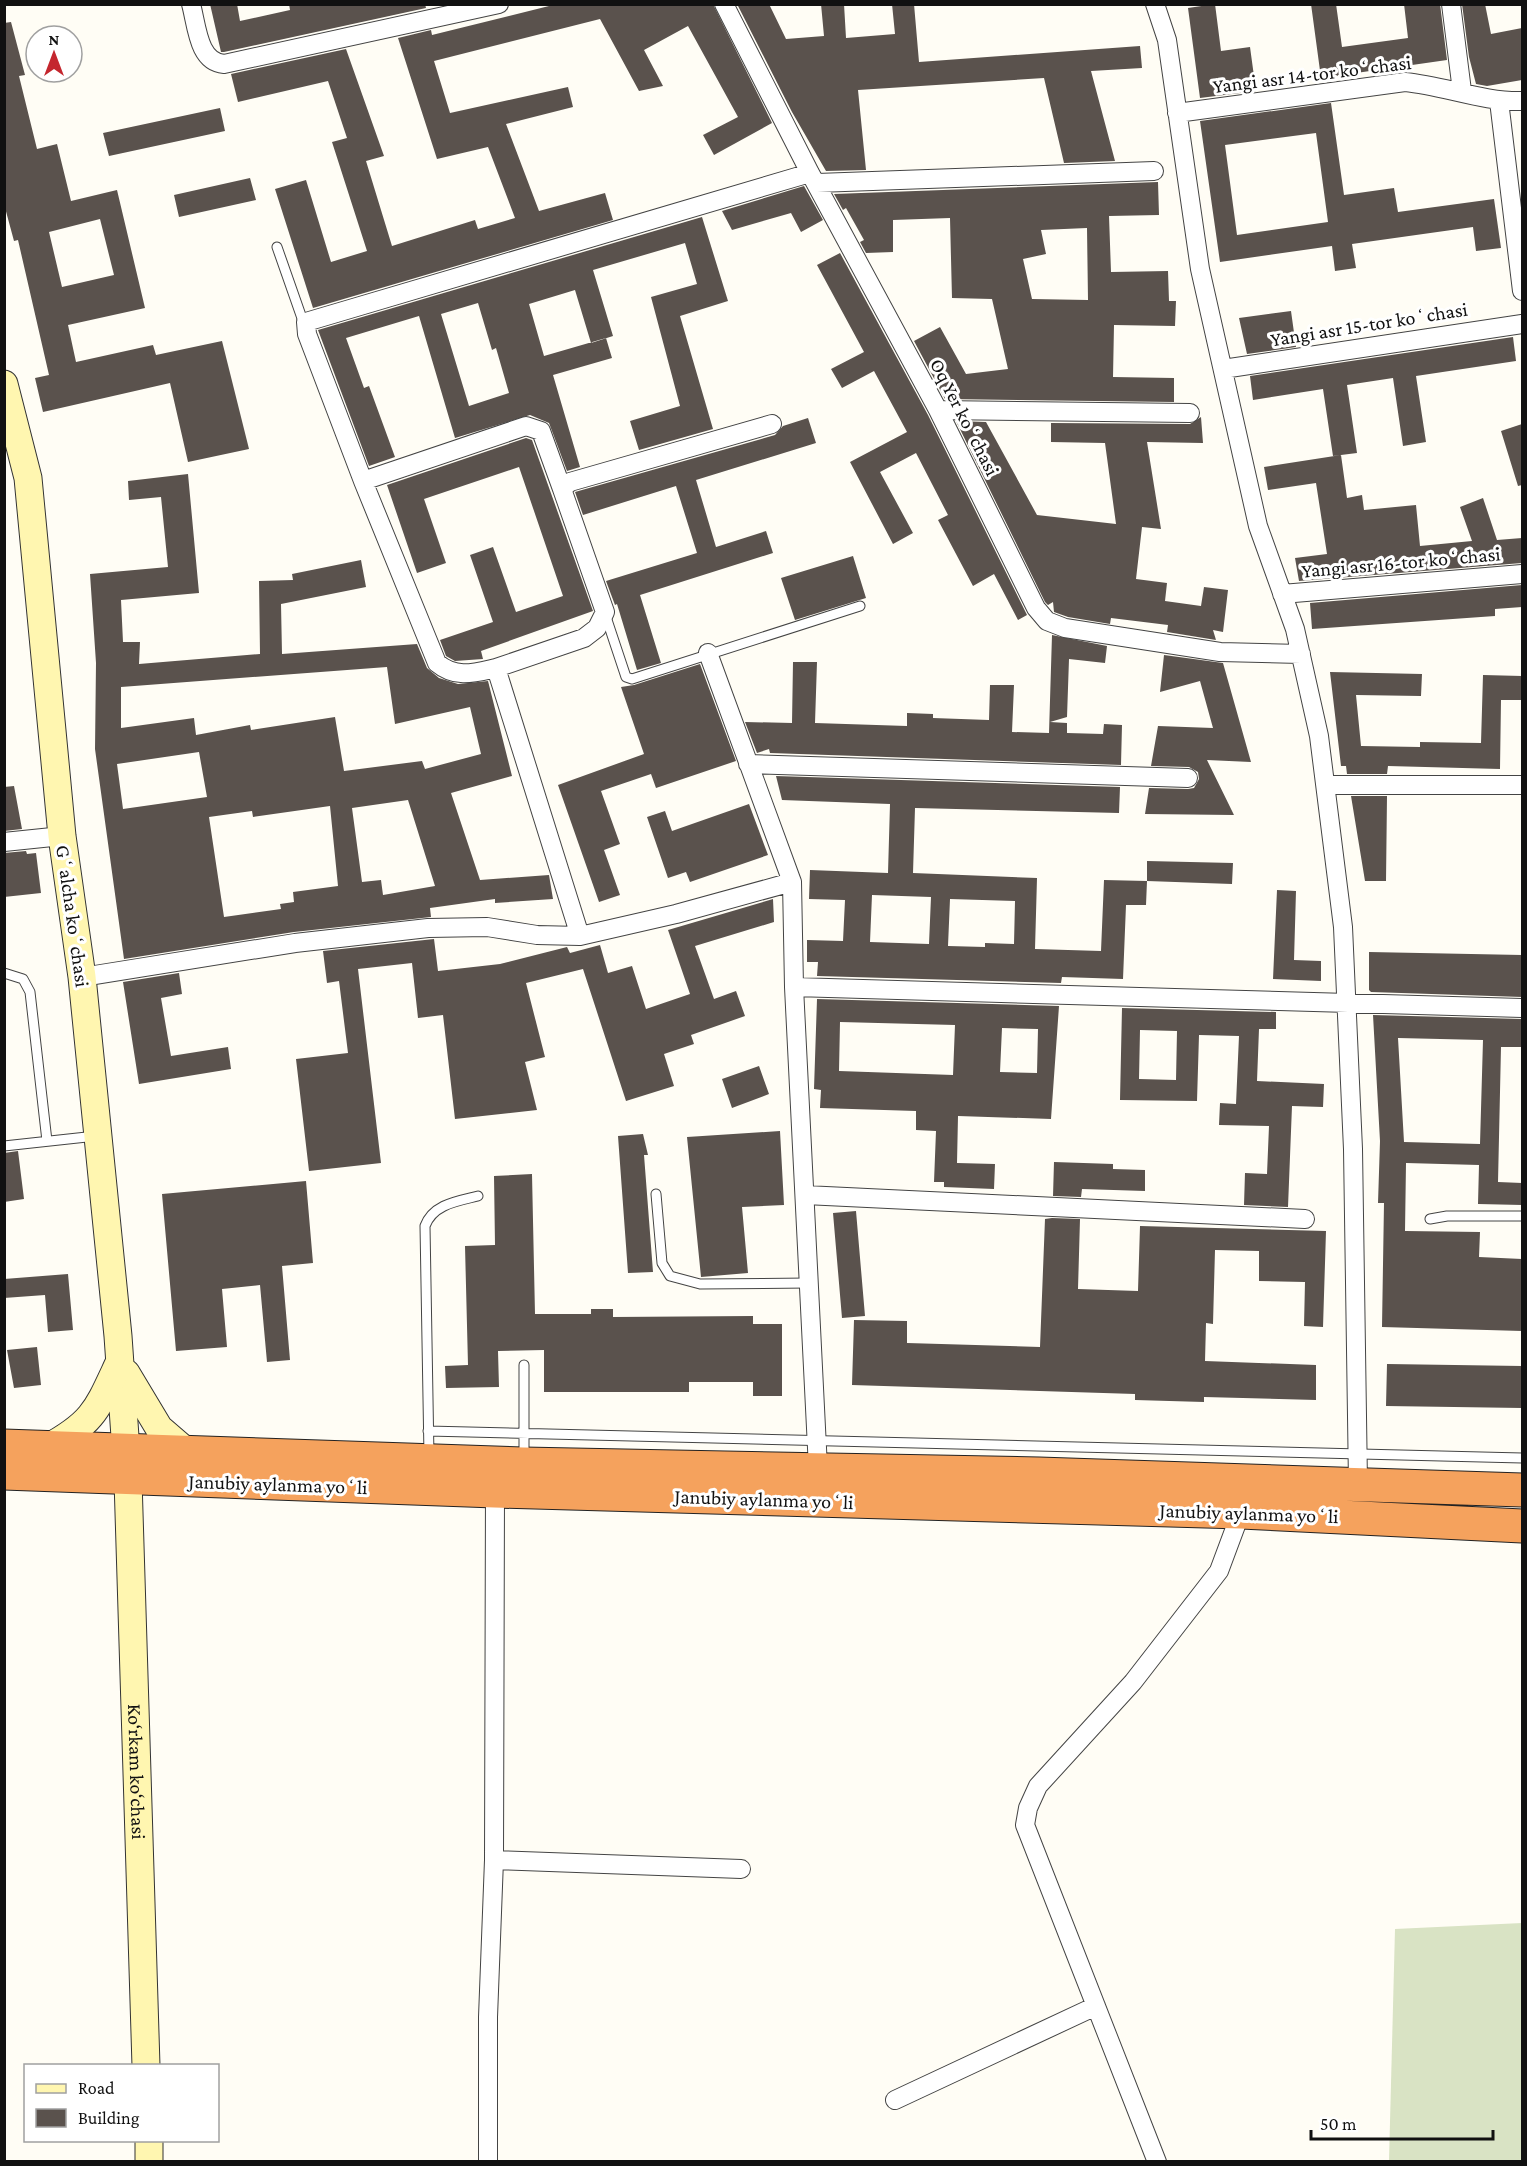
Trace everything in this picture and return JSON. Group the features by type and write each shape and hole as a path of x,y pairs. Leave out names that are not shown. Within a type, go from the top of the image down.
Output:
{"highway":[{"name":"Janubiy aylanma yoʻli","path":"4,1446 47,1448 127,1465 495,1491 1241,1512 1522,1526"},
{"name":"Janubiy aylanma yoʻli","path":"4,1473 127,1465 188,1453 428,1446 1358,1468 1522,1490"}],"street":[{"path":"191,4 205,55 215,63 224,64 499,4"},
{"name":"Oq Yer koʻchasi","path":"724,4 813,178 938,410 1036,608 1047,621 1065,628 1220,652 1301,654"},
{"path":"1155,4 1167,40 1200,269 1258,526 1301,654 1319,736 1326,785 1343,927 1353,1149 1358,1468"},
{"path":"1451,4 1461,91"},
{"name":"Yangi asr 14-tor koʻchasi","path":"1177,113 1406,82 1461,91 1499,101 1522,101"},
{"path":"1499,101 1522,291"},
{"path":"363,481 526,426 540,431 604,612 597,628 584,638 496,668 460,674 448,672 437,663 363,481 305,326 310,319 813,178 1154,171"},
{"name":"Yangi asr 15-tor koʻchasi","path":"1223,369 1522,324"},
{"name":"Gʻalcha koʻchasi","path":"5,391 28,478 62,836 82,977 99,1135 120,1361 127,1465"},
{"path":"938,410 1190,413"},
{"path":"562,489 570,482 771,424"},
{"name":"Yangi asr 16-tor koʻchasi","path":"1282,594 1522,574"},
{"path":"708,653 792,882 794,987 818,1454"},
{"path":"496,668 580,936"},
{"path":"748,764 1188,778"},
{"path":"1326,785 1522,785"},
{"path":"4,842 62,836"},
{"path":"82,977 295,943 428,928 487,927 537,935 580,936 676,914 792,882"},
{"path":"794,987 1522,1008"},
{"path":"805,1195 1305,1219"},
{"path":"47,1448 71,1435 94,1415 120,1361"},
{"path":"120,1361 152,1419 168,1438 188,1453"},
{"name":"Ko‘rkam ko‘chasi","path":"127,1465 146,2064"},
{"path":"488,2162 488,2017 495,1860 495,1491"},
{"path":"1156,2162 1025,1825 1028,1808 1038,1786 1133,1682 1219,1571 1241,1512"},
{"path":"495,1860 741,1869"},
{"path":"895,2100 1096,2006"},
{"path":"148,2142 149,2162"}],"lane":[{"path":"277,247 305,326"},
{"path":"604,612 626,677 632,679 860,606"},
{"path":"4,973 23,979 30,992 47,1141"},
{"path":"4,1146 99,1135"},
{"path":"656,1194 662,1263 670,1276 700,1284 809,1282"},
{"path":"428,1446 425,1226 428,1219 441,1207 478,1196"},
{"path":"1430,1219 1447,1216 1522,1216"},
{"path":"524,1365 524,1449"},
{"path":"1358,1468 1522,1458"}],"green space":[{"path":"1522,1923 1522,2161 1389,2161 1395,1929"}],"building":[{"path":"210,4 237,4 240,21 290,10 289,4 425,4 426,8 221,52"},
{"path":"557,4 713,4 772,123 714,155 703,135 738,117 688,26 644,50 663,86 639,91 600,19 434,61 450,113 568,87 573,107 506,124 539,211 605,193 613,220 313,308 275,189 306,180 331,262 367,251 332,142 347,138 328,81 238,102 231,74 346,49 384,156 366,161 392,246 475,220 478,229 515,218 488,147 437,159 398,38 431,30 432,35"},
{"path":"737,4 769,4 786,39 824,36 821,4 844,4 846,38 895,34 892,4 914,4 919,62 1140,46 1142,68 1091,71 1115,161 1064,163 1044,78 858,90 866,170 826,171 792,112"},
{"path":"1215,4 1221,51 1250,47 1256,91 1200,98 1188,8"},
{"path":"1311,4 1336,4 1342,47 1408,38 1404,4 1440,4 1447,60 1321,78"},
{"path":"1462,4 1485,4 1491,34 1522,28 1522,80 1487,86 1476,84 1469,57"},
{"path":"11,22 24,71 24,75 19,76 37,149 57,144 71,201 117,190 145,308 68,325 76,362 153,345 156,355 222,341 249,449 188,462 170,383 43,412 35,378 49,375 18,240 14,241 4,204 4,23","holes":["100,219 114,275 62,287 49,232"]},
{"path":"1331,103 1344,195 1394,188 1398,212 1494,199 1501,248 1476,251 1473,227 1352,244 1356,268 1335,271 1332,246 1220,262 1200,121","holes":["1316,133 1328,222 1237,235 1225,145"]},
{"path":"220,108 225,131 109,156 103,133"},
{"path":"250,178 256,200 179,217 174,195"},
{"path":"1158,182 1159,215 1109,216 1111,272 1168,271 1169,301 1176,301 1175,326 1114,325 1113,377 1174,378 1174,402 945,399 914,341 940,327 966,374 1008,369 992,299 952,298 950,218 893,220 893,252 866,253 860,242 864,240 846,208 843,210 834,194","holes":["1087,228 1088,300 1032,299 1023,259 1046,254 1041,230"]},
{"path":"804,186 823,220 801,232 791,213 732,230 722,211"},
{"path":"702,217 728,301 680,316 713,429 639,450 630,421 680,406 651,297 697,284 685,243 593,270 613,336 606,338 612,358 553,375 580,467 567,471 549,423 530,415 455,438 419,316 346,338 364,388 369,386 395,457 369,466 318,330","holes":["575,290 591,342 544,356 529,304","478,303 492,350 496,348 509,393 469,406 441,314"]},
{"path":"840,253 928,415 1027,615 1018,620 994,574 973,586 938,520 948,515 916,453 880,472 913,533 893,544 850,462 907,432 874,371 842,388 831,369 864,352 817,265"},
{"path":"1291,311 1296,347 1247,354 1239,318"},
{"path":"1513,337 1516,361 1416,376 1426,442 1403,446 1393,378 1347,385 1357,453 1333,456 1323,389 1253,400 1250,376"},
{"path":"1201,417 1203,443 1147,442 1161,529 1142,527 1136,579 1167,583 1165,601 1201,606 1204,587 1228,590 1223,632 1213,630 1216,640 1167,632 1168,625 1111,618 1110,624 1068,617 1054,612 1053,602 1048,605 1045,602 956,421 986,422 1037,515 1116,524 1105,443 1051,442 1051,423 1190,424"},
{"path":"808,418 816,443 696,480 716,547 766,531 773,553 640,595 661,663 637,670 617,604 615,605 606,581 697,553 676,486 583,515 575,492 775,435 783,426"},
{"path":"1522,424 1522,485 1518,486 1501,431"},
{"path":"526,438 532,440 593,611 481,651 483,659 455,661 446,656 440,640 493,622 470,555 493,547 516,612 563,596 519,467 424,499 446,563 417,573 387,485"},
{"path":"1341,455 1347,498 1362,495 1364,510 1416,505 1420,546 1472,541 1460,507 1483,498 1497,540 1522,538 1522,563 1299,581 1295,558 1327,554 1316,483 1268,490 1264,467"},
{"path":"188,474 199,593 121,600 123,642 140,642 139,664 260,654 259,581 293,580 292,574 361,560 366,587 281,604 282,654 417,644 427,668 439,678 458,684 488,681 512,776 451,793 480,880 549,875 553,899 495,903 495,899 430,908 431,917 294,932 124,959 95,749 96,663 90,574 168,567 161,497 129,500 128,481","holes":["387,667 395,724 470,707 481,754 425,769 422,761 344,771 335,717 251,730 250,725 196,735 194,718 121,728 121,687","199,752 207,797 123,809 117,764","408,800 435,886 383,895 381,880 362,882 352,808","330,806 338,886 293,892 294,902 280,904 281,909 224,917 209,817 252,811 253,817"]},
{"path":"853,556 866,598 795,620 781,578"},
{"path":"1522,585 1522,607 1495,609 1495,616 1312,629 1310,603"},
{"path":"1052,635 1107,646 1105,663 1069,659 1067,717 1050,722 1067,723 1067,733 1103,734 1104,724 1122,725 1121,765 770,753 769,749 757,753 745,722 792,723 793,662 817,662 815,723 907,726 907,713 933,714 933,718 989,720 990,685 1014,685 1012,732 1049,733"},
{"path":"1164,655 1223,663 1251,762 1207,760 1234,815 1145,814 1149,788 1194,788 1199,779 1198,772 1189,767 1151,766 1158,726 1213,728 1200,681 1160,692"},
{"path":"700,664 736,761 656,788 651,774 601,791 620,844 604,850 620,895 599,902 558,785 644,754 621,687"},
{"path":"1330,672 1422,674 1421,696 1356,695 1361,746 1420,747 1420,742 1481,743 1483,675 1522,676 1522,700 1501,700 1500,769 1388,766 1387,774 1347,774 1346,766 1341,766"},
{"path":"776,776 1120,787 1119,813 915,808 913,873 1037,878 1035,949 1101,951 1104,880 1147,881 1146,905 1126,905 1123,979 1062,977 1061,983 817,976 818,962 807,962 807,940 843,941 845,900 809,899 810,870 888,873 890,804 782,800","holes":["872,895 931,897 929,944 870,942","950,899 1015,901 1014,944 985,943 985,947 948,946"]},
{"path":"14,786 22,829 4,831 4,787"},
{"path":"1351,796 1387,796 1386,881 1365,881"},
{"path":"749,804 768,855 690,882 686,872 668,878 647,817 665,811 672,831"},
{"path":"26,851 27,854 36,853 41,893 4,897 4,853"},
{"path":"1147,861 1233,863 1232,884 1147,881"},
{"path":"1277,890 1296,891 1294,960 1321,961 1321,981 1273,979"},
{"path":"773,899 774,922 695,946 714,999 736,991 745,1016 691,1035 694,1044 664,1054 674,1086 626,1101 583,969 526,983 545,1057 525,1062 537,1110 455,1119 443,1015 418,1018 412,963 358,969 381,1163 309,1171 296,1059 348,1053 339,981 327,983 323,951 434,939 438,971 500,964 567,947 570,953 600,945 608,973 632,966 646,1009 690,994 668,930"},
{"path":"1369,952 1522,955 1522,997 1371,992 1369,990"},
{"path":"179,973 182,994 161,998 171,1056 228,1047 231,1069 139,1084 123,982"},
{"path":"817,999 1059,1006 1051,1119 958,1116 957,1163 995,1164 994,1189 944,1187 944,1182 934,1182 936,1131 916,1130 916,1111 820,1108 821,1090 814,1089","holes":["840,1022 955,1025 953,1075 839,1071","1002,1028 1038,1029 1037,1073 1000,1072"]},
{"path":"1122,1008 1276,1012 1276,1029 1259,1029 1257,1081 1324,1084 1323,1107 1292,1106 1288,1207 1244,1205 1245,1173 1267,1174 1269,1126 1219,1125 1220,1103 1236,1104 1239,1036 1199,1035 1197,1101 1120,1100","holes":["1140,1030 1177,1031 1176,1080 1139,1079"]},
{"path":"1373,1015 1522,1019 1522,1047 1501,1047 1498,1182 1522,1183 1522,1205 1478,1204 1479,1165 1406,1163 1405,1231 1480,1232 1479,1257 1522,1259 1522,1331 1382,1327 1384,1203 1378,1203 1380,1141","holes":["1398,1038 1483,1040 1480,1144 1404,1142"]},
{"path":"759,1066 769,1094 732,1108 722,1079"},
{"path":"780,1131 784,1205 742,1207 748,1273 701,1277 687,1137"},
{"path":"643,1134 648,1155 644,1155 653,1272 628,1273 618,1136"},
{"path":"18,1151 24,1199 4,1202 4,1153"},
{"path":"1054,1162 1113,1164 1113,1169 1145,1170 1145,1191 1082,1189 1081,1197 1053,1196"},
{"path":"532,1174 535,1314 591,1314 591,1309 613,1309 613,1317 753,1316 753,1324 782,1324 782,1396 753,1396 753,1382 689,1382 689,1392 544,1392 544,1350 498,1351 499,1387 446,1388 445,1366 468,1365 465,1246 495,1245 494,1176"},
{"path":"306,1181 313,1263 282,1266 290,1360 267,1362 260,1285 222,1289 227,1347 176,1351 162,1194"},
{"path":"856,1211 865,1316 842,1318 833,1213"},
{"path":"1045,1219 1080,1219 1078,1289 1138,1291 1140,1226 1326,1231 1323,1327 1304,1326 1305,1282 1259,1281 1259,1251 1215,1250 1213,1324 1206,1323 1205,1361 1316,1365 1316,1400 1204,1397 1204,1402 1135,1400 1135,1394 852,1385 854,1320 907,1321 907,1343 1040,1347"},
{"path":"68,1274 73,1330 48,1332 45,1295 4,1298 4,1279"},
{"path":"37,1347 41,1385 14,1388 7,1350"},
{"path":"1387,1364 1522,1366 1522,1408 1386,1406"}]}
